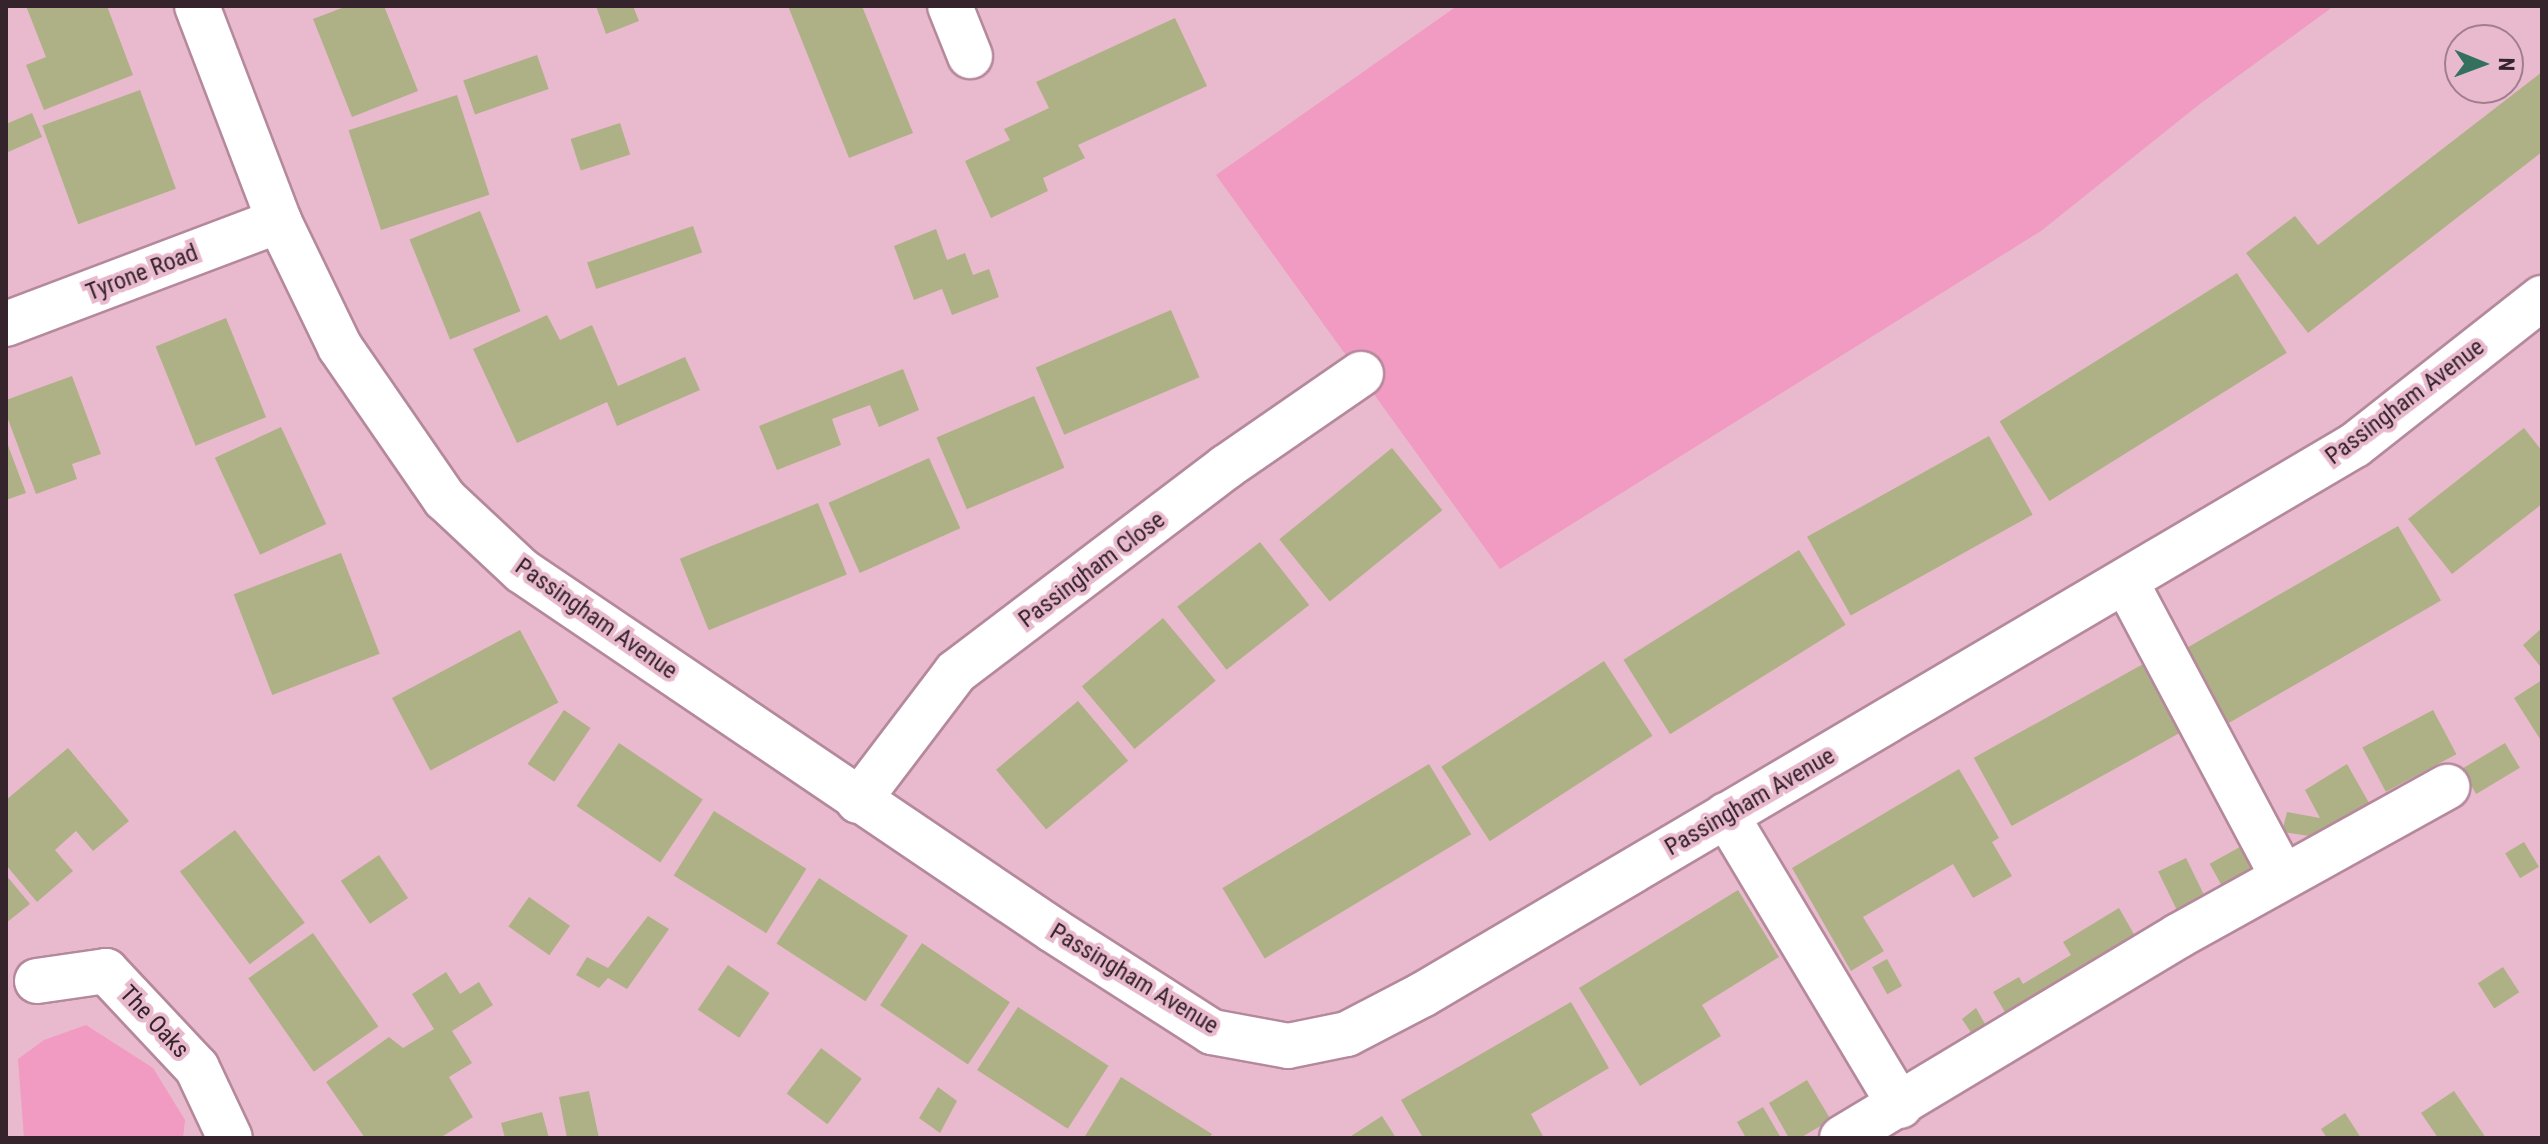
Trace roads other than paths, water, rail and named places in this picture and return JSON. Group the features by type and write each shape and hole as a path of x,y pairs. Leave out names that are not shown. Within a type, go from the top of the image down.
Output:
{"street":[{"name":"Passingham Avenue","path":"197,6 279,221 340,347 445,499 522,571 858,801 1212,1032 1288,1046 1347,1034 1422,995 2126,582 2355,445 2542,298"},
{"path":"950,6 970,56"},
{"name":"Tyrone Road","path":"6,324 279,221"},
{"name":"Passingham Close","path":"858,801 956,672 1226,467 1361,374"},
{"path":"2126,582 2283,877"},
{"path":"1842,1138 2283,877 2447,787"},
{"path":"1726,815 1900,1106"},
{"name":"The Oaks","path":"37,981 106,971 197,1068 230,1138"}]}
